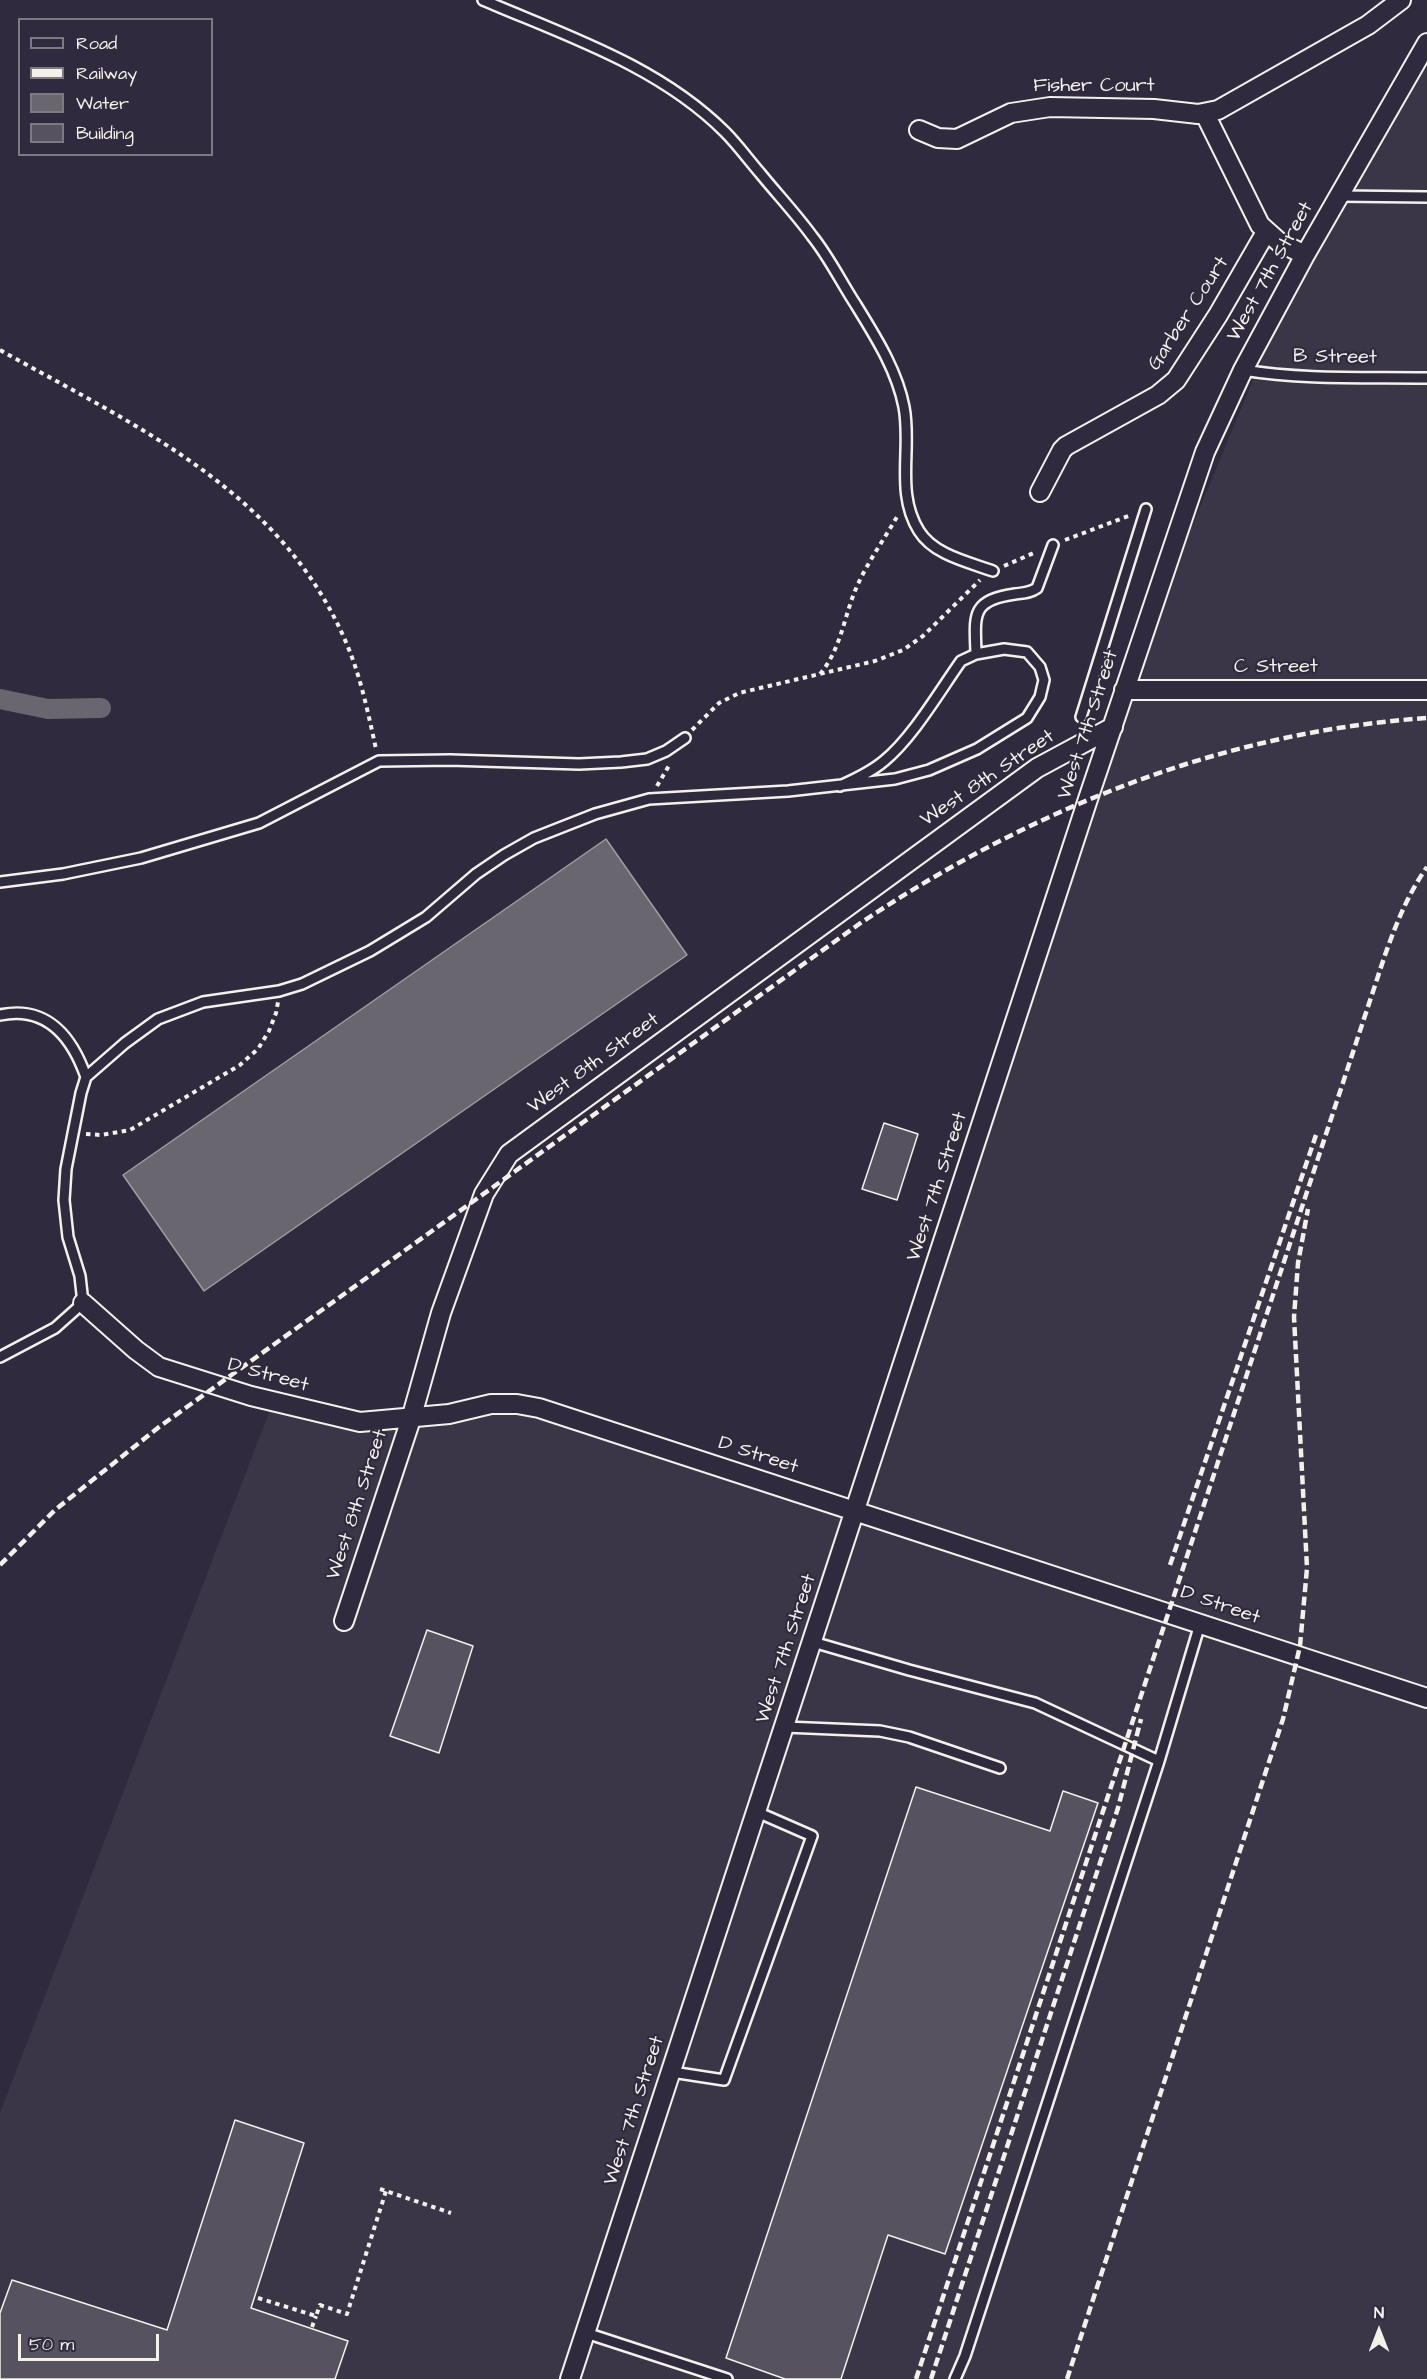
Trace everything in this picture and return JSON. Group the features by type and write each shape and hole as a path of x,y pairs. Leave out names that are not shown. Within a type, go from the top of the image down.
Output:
{"street":[{"path":"1305,255 1266,232 1252,211 1205,114 1218,110 1368,25 1401,0"},
{"name":"West 7th Street","path":"570,2379 1204,452 1243,370 1305,255 1427,43"},
{"name":"Fisher Court","path":"919,130 938,138 957,139 1011,112 1050,107 1154,109 1205,114"},
{"name":"Garber Court","path":"1040,492 1066,446 1158,395 1176,380 1218,315 1266,232"},
{"name":"C Street","path":"1124,690 1427,690"},
{"name":"West 8th Street","path":"344,1621 411,1419 441,1313 473,1222 484,1194 509,1154 1037,768 1113,727"},
{"name":"D Street","path":"83,1303 136,1350 159,1367 250,1396 360,1422 411,1419 491,1404 517,1404 539,1408 1427,1698"}],"lane":[{"path":"483,0 632,64 685,98 725,132 813,237 878,341 897,381 905,407 907,498 920,533 933,546 953,557 993,571"},
{"path":"1338,196 1427,197"},
{"name":"B Street","path":"1243,370 1317,377 1427,378"},
{"path":"1081,717 1146,509"},
{"path":"976,654 977,612 991,599 1031,592 1037,588 1053,545"},
{"path":"86,1077 125,1043 158,1019 203,1002 279,991 302,984 394,937 426,917 476,874 534,837 595,814 649,799 840,786 896,779 929,770 976,748 1027,718 1040,697 1044,680 1040,667 1027,652 1017,649 976,654 962,661 901,743 885,760 866,774 840,786"},
{"path":"0,882 63,874 141,858 259,823 379,761 450,760 579,764 621,762 647,759 666,751 685,738"},
{"path":"0,1015 21,1014 49,1023 70,1041 86,1077 66,1169 64,1200 68,1237 80,1276 83,1303 55,1328 0,1357"},
{"path":"955,2379 965,2356 1158,1761 1200,1624"},
{"path":"813,1642 1035,1703 1158,1761"},
{"path":"785,1727 880,1731 909,1737 1000,1768"},
{"path":"672,2072 724,2080 812,1836 757,1812"},
{"path":"586,2333 727,2379"}],"path":[{"path":"0,350 184,456 221,482 254,510 279,537 310,577 332,614 350,652 362,688 379,761"},
{"path":"820,674 833,655 858,583 907,498"},
{"path":"649,799 685,738 719,703 739,693 875,661 903,650 923,636 971,586 993,571 1146,509"},
{"path":"74,1132 101,1135 130,1130 240,1065 258,1049 269,1031 276,1014 279,991"},
{"path":"380,2189 451,2213"},
{"path":"312,2327 320,2305 346,2314 386,2191"},
{"path":"258,2298 316,2316"}],"shaded area":[{"path":"1427,50 1427,2379 0,2379 0,2113 273,1402 411,1419 517,1404 856,1511 1124,690 1305,255"}],"water":[{"path":"606,839 687,955 204,1291 123,1175"}],"building":[{"path":"884,1123 918,1134 897,1200 862,1189"},
{"path":"427,1630 473,1646 439,1753 390,1736"},
{"path":"916,1787 1050,1831 1063,1791 1098,1803 945,2254 888,2235 841,2379 785,2379 726,2358"},
{"path":"235,2120 304,2143 251,2308 348,2341 335,2379 0,2379 0,2313 12,2280 167,2330"}],"waterway":[{"path":"0,699 48,709 101,708"}],"railway":[{"path":"0,1565 55,1510 159,1427 862,922 927,881 993,844 1061,811 1131,783 1203,759 1276,740 1351,726 1427,718"},
{"path":"916,2379 1385,955 1403,909 1427,867"},
{"path":"1170,1565 1316,1135"},
{"path":"1067,2379 1283,1719 1300,1646 1307,1568 1294,1317 1298,1263 1308,1209"},
{"path":"931,2379 1118,1808 1141,1719"}]}
